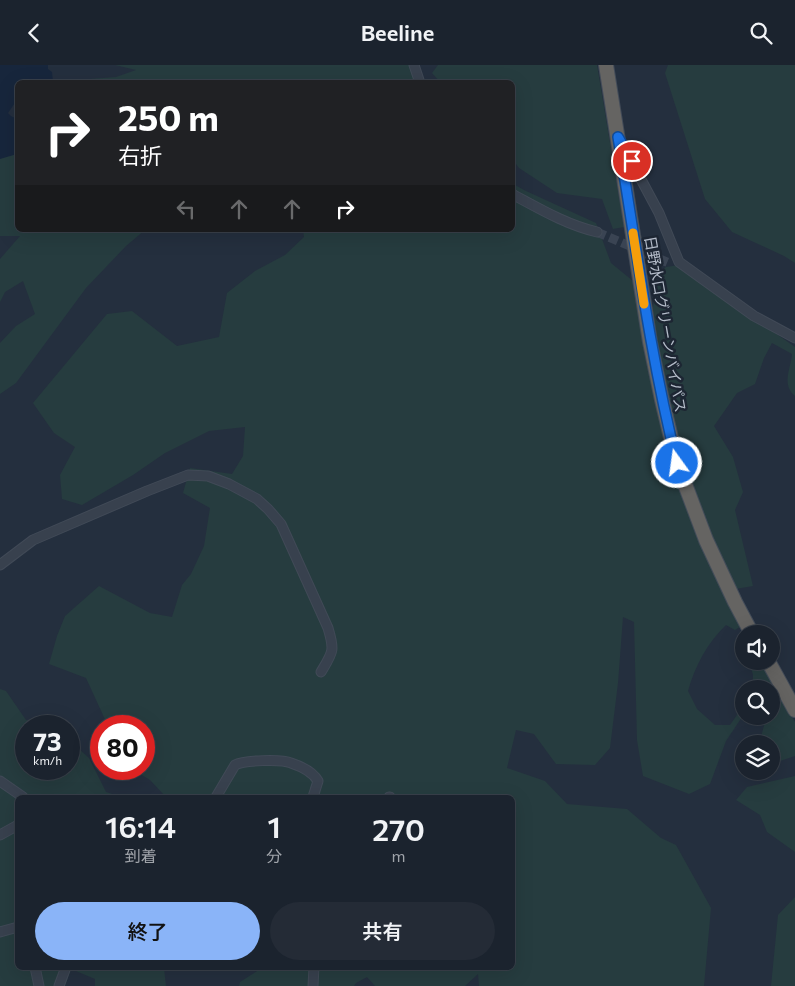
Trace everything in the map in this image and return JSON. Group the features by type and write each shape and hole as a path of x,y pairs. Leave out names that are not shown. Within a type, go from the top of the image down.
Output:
{"highway":[{"name":"日野水口グリーンバイパス","path":"606,65 650,342 677,463 706,540 747,625"},
{"path":"773,670 795,710"}],"street":[{"path":"414,65 419,80"},
{"path":"618,137 659,213 674,262 754,316 795,337"},
{"path":"515,196 555,217 584,229 597,232"},
{"path":"0,565 32,540 188,475 208,476 229,484 257,499 281,524 333,643 332,653 321,672"},
{"path":"217,795 235,765 240,762 254,761 288,762 309,771 318,781 314,795"},
{"path":"0,781 20,795"},
{"path":"0,835 15,827"},
{"path":"0,932 15,928"},
{"path":"36,970 39,986"},
{"path":"59,986 65,970"},
{"path":"313,986 314,970"}],"green space":[{"path":"115,65 414,65 416,80 85,80 116,77 136,70"},
{"path":"438,65 597,65 624,227 613,229 602,199 557,193 519,168 515,163 515,80 438,80 432,73"},
{"path":"668,65 795,65 795,263 732,232 705,199 665,73"},
{"path":"0,152 15,152 15,232 143,232 126,246 86,288 16,383 0,394 0,343 16,326 35,314 23,281 5,292 0,302 0,259 20,236 0,236"},
{"path":"515,185 596,223 611,263 633,281 664,433 741,625 735,625 735,630 726,625 713,639 698,664 688,691 697,709 715,725 730,725 735,718 735,725 737,725 726,741 710,784 689,794 643,776 637,740 634,622 623,617 618,683 610,748 595,765 556,764 534,734 516,730 507,768 545,781 567,804 627,809 661,838 676,845 711,908 704,986 479,986 478,974 465,986 375,986 367,977 354,986 239,986 240,982 259,970 515,970 515,795 164,795 150,780 155,780 155,715 103,715 86,678 49,664 65,616 99,586 150,613 172,617 182,585 191,574 204,546 210,508 183,493 190,468 232,474 243,456 245,427 209,431 165,453 133,475 82,505 62,499 60,475 75,447 54,433 33,403 107,314 132,311 177,346 219,337 227,293 255,271 285,255 304,237 303,232 515,232"},
{"path":"679,265 795,347 795,396 788,387 792,354 772,343 764,358 755,384 737,393 714,426 733,457 743,492 735,510 753,586 735,589 704,520 681,453 664,379 652,312 659,273 666,267"},
{"path":"752,670 766,670 772,680 753,680"},
{"path":"0,689 6,691 23,715 15,715 15,780 80,780 80,750 90,760 90,780 100,780 106,792 116,795 15,795 15,970 71,970 65,986 0,986"},
{"path":"780,695 795,722 795,756 780,761 780,735 761,735 764,725 780,725"},
{"path":"795,776 795,852 767,832 760,815 736,800 747,787"},
{"path":"795,897 795,986 771,986 778,915"},
{"path":"73,970 164,970 166,986 95,986 95,979"}],"water":[{"path":"0,65 48,65 48,69 52,72 53,80 15,80 15,103 8,113 15,118 15,155 0,159"}],"tunnel":[{"path":"597,232 669,263"}],"slow traffic":[{"path":"633,233 644,304"}],"route":[{"path":"632,161 618,137 650,342 677,463"}]}
